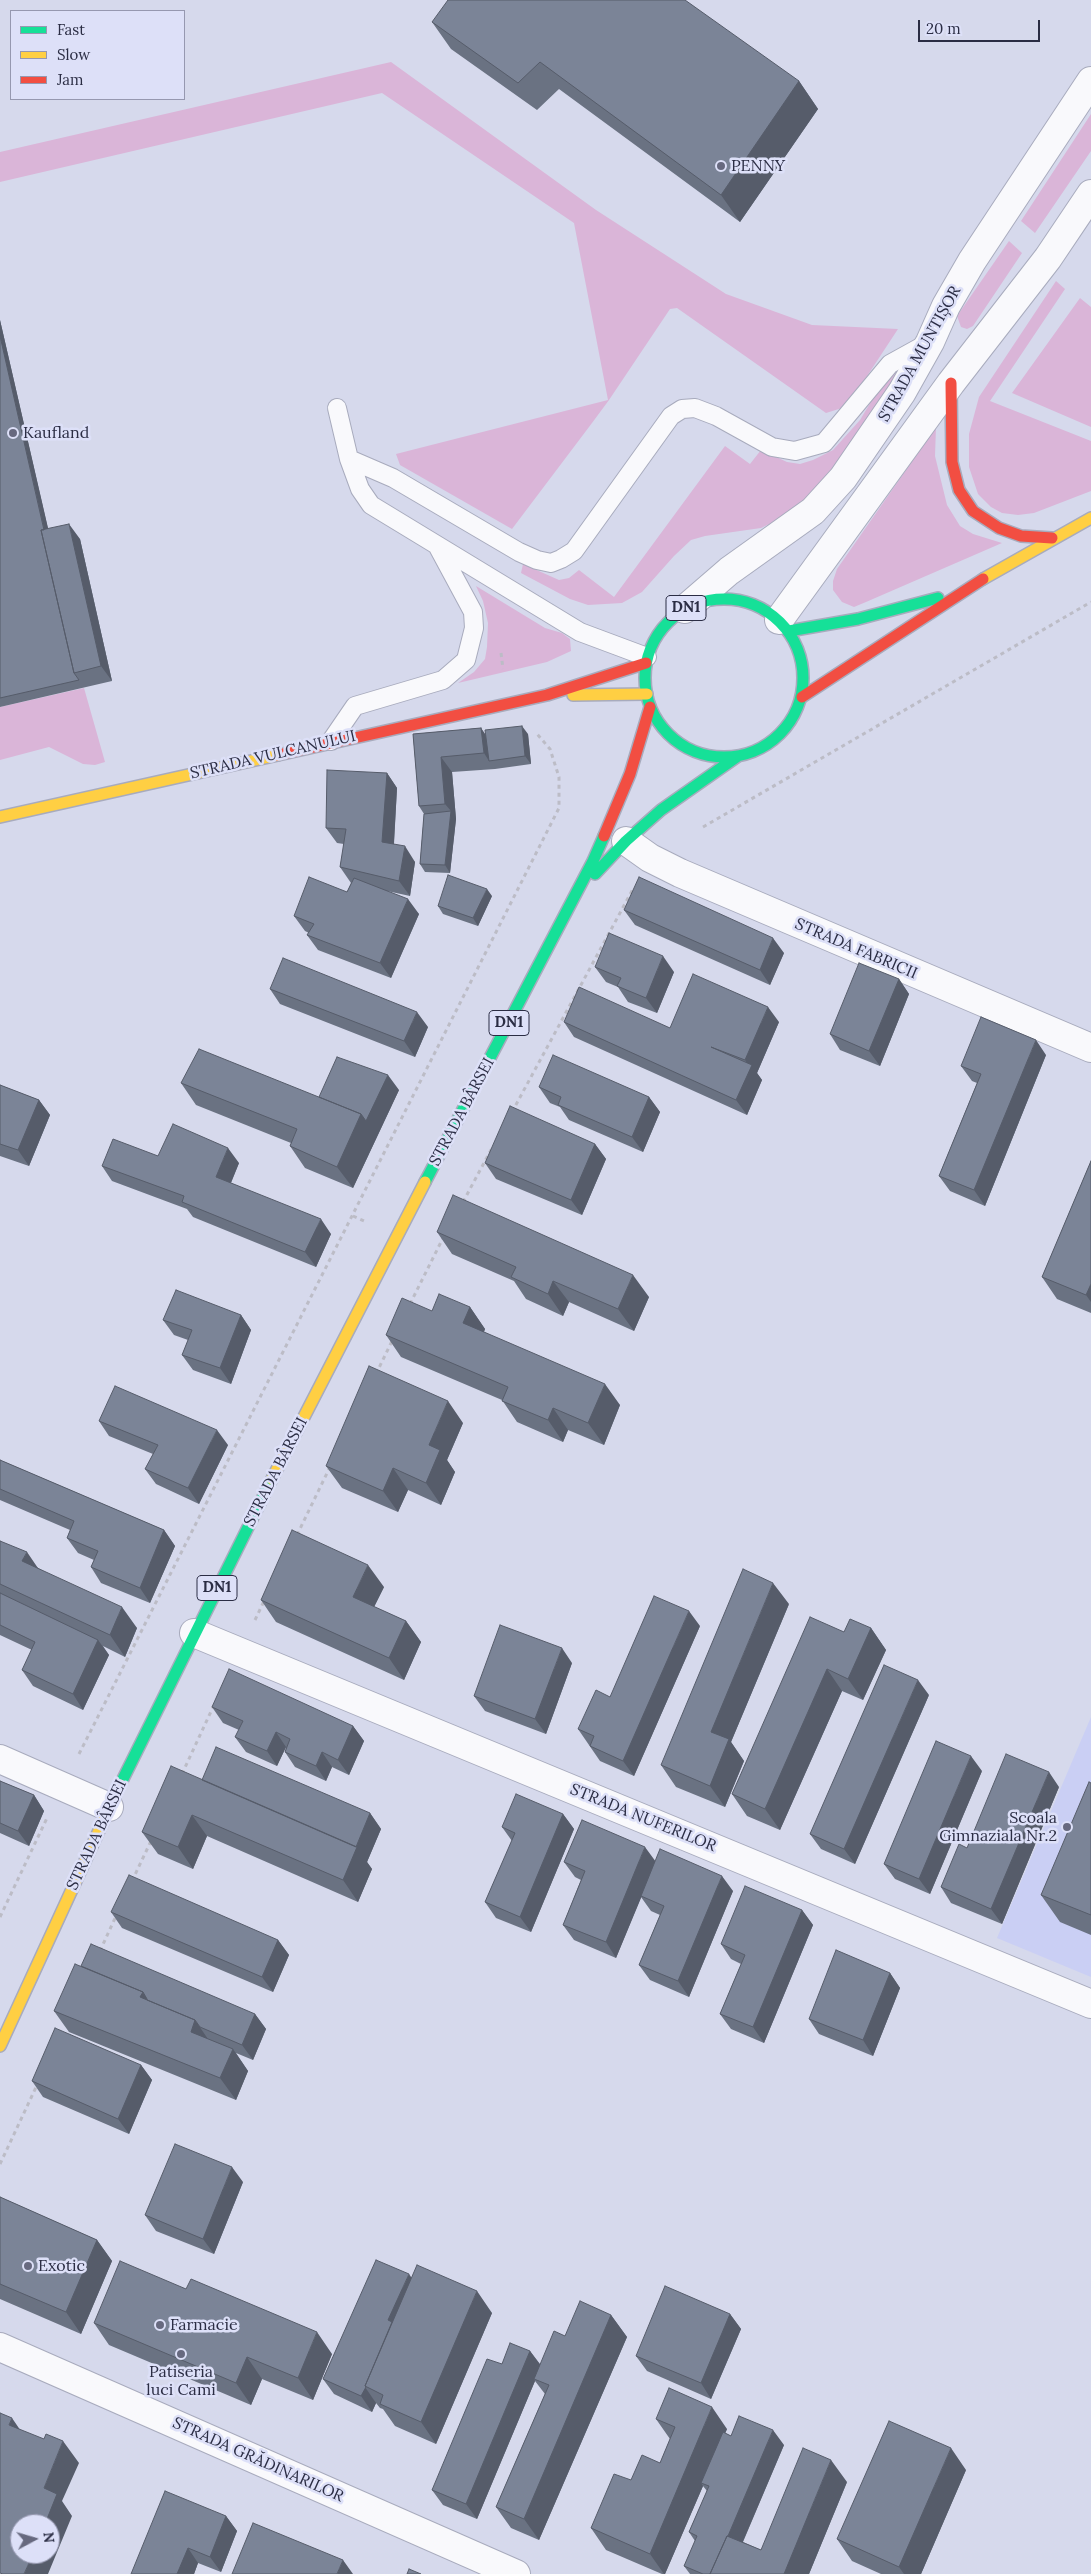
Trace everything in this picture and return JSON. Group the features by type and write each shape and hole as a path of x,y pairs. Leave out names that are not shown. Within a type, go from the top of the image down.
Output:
{"main road":[{"path":"951,383 952,462 959,490 973,511 999,528 1021,536 1052,538"},
{"path":"802,697 963,590 1052,538 1091,518"},
{"path":"784,625 858,619 963,590"},
{"name":"DN1","path":"720,598 742,600 762,608 784,625 799,651 802,666 802,697 793,718 778,736 760,749 738,756 711,757 686,748 664,730 650,707 647,694 647,660 658,634 670,620 685,609 702,601 720,598"},
{"name":"STRADA VULCANULUI","path":"0,817 547,695 647,660"},
{"name":"STRADA VULCANULUI","path":"547,695 647,694"},
{"name":"STRADA BÂRSEI","path":"0,2046 109,1807 194,1633 396,1237 570,907 612,818 630,774 650,707"},
{"name":"STRADA BÂRSEI","path":"570,907 626,841 693,786 738,756"}],"street":[{"name":"STRADA MUNTIȘOR","path":"685,609 729,571 812,511 844,478 902,392 972,260 1091,81"},
{"name":"STRADA MUNTIȘOR","path":"784,625 951,383 1048,258 1091,194"},
{"name":"STRADA FABRICII","path":"626,841 650,858 756,907 1091,1048"},
{"name":"STRADA NUFERILOR","path":"194,1633 1091,2004"},
{"path":"0,1759 109,1807"},
{"name":"STRADA GRĂDINARILOR","path":"0,2347 516,2574"}],"lane":[{"path":"349,459 394,478 519,552 551,563 574,551 671,416 682,410 695,408 716,416 772,447 795,451 824,443 890,364 930,342"},
{"path":"337,408 349,459 360,489 371,505 580,632 647,660"},
{"path":"331,742 355,706 443,680 466,660 473,636 473,612 438,547"}],"path":[{"path":"702,828 1091,602"},
{"path":"0,1917 62,1786 559,808 559,777 550,749 508,704 501,651"},
{"path":"509,1117 650,858"},
{"path":"462,1203 495,1143"},
{"path":"408,1308 448,1229"},
{"path":"373,1378 395,1334"},
{"path":"296,1537 334,1458"},
{"path":"180,1778 265,1599"},
{"path":"130,1886 155,1832"},
{"path":"96,1958 118,1913"},
{"path":"0,2164 42,2074"}],"shaded area":[{"path":"391,62 596,210 726,294 812,325 898,329 852,399 842,408 826,413 677,308 670,309 609,400 512,529 400,465 396,454 608,400 574,223 382,93 0,182 0,152"},
{"path":"1091,114 1091,151 1035,233 1021,221"},
{"path":"1009,241 1022,253 973,326 967,329 961,327 957,316"},
{"path":"1056,281 1065,289 990,401 1091,441 1091,491 1034,513 1018,515 1002,513 991,507 978,494 969,467 969,434 979,397"},
{"path":"1080,298 1091,307 1091,427 1012,393"},
{"path":"905,366 879,407 810,500 784,517 761,528 705,536 691,540 642,592 622,603 588,605 570,599 521,573 523,564 559,580 569,578 579,570 614,597 725,446 750,464 761,450 787,462 800,464 813,460 833,450 860,420 887,375"},
{"path":"936,427 935,456 947,505 960,526 973,534 1002,543 854,607 842,602 833,590 833,581 837,569"},
{"path":"476,586 545,628 562,633 570,639 571,651 547,662 458,683 474,672 485,659 488,623 483,601"},
{"path":"84,688 105,762 95,765 83,764 49,747 0,760 0,707"},
{"name":"Scoala Gimnaziala Nr.2","path":"1091,1717 1091,1977 997,1938"}],"building":[{"name":"PENNY","path":"448,0 685,0 799,81 721,195 540,62 518,83 432,22"},
{"name":"Kaufland","path":"0,336 44,530 41,530 74,673 79,680 0,698"},
{"path":"69,524 101,666 74,673 41,530"},
{"path":"522,726 525,756 489,761 485,730"},
{"path":"481,728 484,753 441,757 445,804 419,806 413,734"},
{"path":"327,770 387,773 382,842 405,846 399,881 340,867 346,829 326,828"},
{"path":"451,811 445,865 420,864 424,814"},
{"path":"448,875 487,889 473,918 438,906"},
{"path":"309,877 347,892 354,878 408,899 380,963 307,935 314,924 294,916"},
{"path":"639,877 773,938 760,970 624,910"},
{"path":"609,933 663,956 646,998 617,986 621,978 595,967"},
{"path":"283,958 417,1012 404,1041 270,989"},
{"path":"859,963 899,979 869,1051 830,1034"},
{"path":"693,974 768,1007 745,1060 711,1047 752,1065 736,1100 564,1022 579,987 670,1028"},
{"path":"981,1017 1036,1040 974,1190 939,1176 981,1074 961,1066"},
{"path":"199,1049 361,1114 337,1167 290,1146 297,1129 181,1083"},
{"path":"553,1055 649,1097 632,1137 558,1105 561,1097 539,1087"},
{"path":"337,1057 388,1075 366,1121 361,1114 319,1097"},
{"path":"0,1085 39,1100 18,1150 0,1144"},
{"path":"510,1106 595,1144 571,1200 485,1163"},
{"path":"173,1124 228,1148 216,1177 321,1219 305,1252 182,1202 184,1196 102,1166 113,1139 158,1156"},
{"path":"1091,1161 1091,1284 1086,1295 1042,1277"},
{"path":"453,1195 633,1275 618,1309 553,1281 548,1294 511,1277 516,1267 437,1232"},
{"path":"176,1290 241,1315 220,1368 182,1355 192,1330 163,1320"},
{"path":"439,1294 470,1307 463,1323 605,1384 588,1423 553,1408 548,1420 502,1401 508,1387 386,1335 402,1298 432,1311"},
{"path":"369,1366 448,1401 429,1445 440,1450 426,1483 393,1468 383,1491 326,1466"},
{"path":"115,1386 217,1430 188,1488 145,1469 158,1445 99,1421"},
{"path":"0,1460 164,1530 140,1588 91,1567 98,1551 67,1538 74,1521 0,1489"},
{"path":"292,1530 368,1565 353,1597 406,1621 389,1658 261,1600"},
{"path":"0,1541 27,1552 22,1561 122,1607 110,1635 0,1584"},
{"path":"743,1569 773,1583 711,1732 729,1739 710,1786 661,1765"},
{"path":"0,1593 98,1640 73,1694 22,1670 35,1642 0,1625"},
{"path":"654,1596 689,1611 623,1761 590,1746 594,1736 578,1729 596,1690 610,1697"},
{"path":"810,1617 844,1632 850,1619 871,1628 848,1679 827,1669 765,1809 732,1794"},
{"path":"500,1625 562,1648 535,1719 474,1696"},
{"path":"884,1665 918,1680 844,1849 810,1834"},
{"path":"229,1669 353,1726 338,1760 322,1752 316,1766 285,1752 290,1739 276,1732 267,1751 235,1737 243,1721 212,1707"},
{"path":"936,1741 971,1756 919,1879 884,1864"},
{"path":"216,1747 370,1813 356,1847 202,1780"},
{"path":"1006,1754 1049,1772 991,1909 941,1887 959,1844 967,1848"},
{"path":"171,1766 357,1847 343,1880 192,1815 178,1847 142,1832"},
{"path":"0,1781 34,1795 18,1831 0,1823"},
{"path":"1089,1782 1091,1783 1091,1915 1041,1895"},
{"path":"516,1794 563,1814 520,1917 485,1902 515,1833 502,1827"},
{"path":"582,1820 645,1847 606,1942 563,1925 585,1871 564,1862"},
{"path":"660,1849 722,1876 678,1981 639,1965 664,1906 641,1896"},
{"path":"129,1875 278,1940 262,1977 111,1912"},
{"path":"745,1886 802,1910 753,2027 720,2014 745,1955 721,1944"},
{"path":"91,1944 255,2014 242,2045 200,2027 195,2020 147,2000 143,1992 81,1966"},
{"path":"836,1950 890,1973 863,2040 809,2019"},
{"path":"75,1964 143,1992 140,1997 195,2020 191,2032 233,2049 220,2078 54,2011"},
{"path":"55,2028 141,2065 118,2119 32,2081"},
{"path":"175,2144 232,2167 203,2239 145,2215"},
{"path":"0,2197 97,2240 66,2312 0,2284"},
{"path":"376,2260 409,2274 388,2320 392,2322 361,2396 323,2379"},
{"path":"120,2261 186,2289 191,2279 317,2332 298,2378 247,2357 236,2383 94,2323"},
{"path":"417,2265 477,2291 421,2422 380,2404 383,2395 365,2386"},
{"path":"665,2286 730,2314 701,2383 636,2356"},
{"path":"580,2301 611,2315 524,2519 496,2507 549,2385 534,2379 554,2331 565,2336"},
{"path":"510,2343 530,2351 466,2504 432,2490 487,2359 502,2364"},
{"path":"669,2388 712,2407 650,2554 591,2528 614,2474 631,2480 642,2455 660,2463 675,2427 656,2419"},
{"path":"0,2413 12,2418 9,2425 44,2439 46,2434 63,2441 44,2488 57,2494 49,2514 10,2514 10,2564 28,2564 24,2574 0,2573"},
{"path":"739,2416 773,2430 710,2574 703,2574 684,2566 697,2536 689,2532 709,2486 701,2483 723,2432 731,2436"},
{"path":"889,2421 951,2448 899,2567 837,2539"},
{"path":"803,2448 831,2460 784,2574 710,2574 727,2536 761,2550"},
{"path":"165,2491 226,2516 210,2557 188,2548 177,2574 131,2574"},
{"path":"253,2523 343,2560 337,2574 232,2574"},
{"path":"409,2569 421,2574 407,2574"}],"traffic: fast":[{"path":"789,631 858,619 938,598"},
{"path":"732,599 747,602 761,608 780,622 790,634 800,655 803,678 800,701 790,722 780,734 768,744 747,754 732,757 716,757 701,754 680,744 658,722 646,693 645,670 648,655 658,634 680,612 709,600 732,599"},
{"path":"595,874 626,841 661,810 738,756"},
{"path":"425,1182 593,861 604,836"},
{"path":"120,1785 272,1479"}],"traffic: slow":[{"path":"983,579 1091,518"},
{"path":"573,695 647,694"},
{"path":"0,817 278,755"},
{"path":"272,1479 425,1182"},
{"path":"0,2046 120,1785"}],"traffic: jam":[{"path":"951,383 952,462 959,490 973,511 999,528 1021,536 1052,538"},
{"path":"802,697 983,579"},
{"path":"278,755 547,695 646,663"},
{"path":"604,836 630,774 650,707"}],"place":[{"name":"PENNY","path":"721,166"},
{"name":"Kaufland","path":"13,433"},
{"name":"Scoala Gimnaziala Nr.2","path":"1067,1827"},
{"name":"Exotic","path":"28,2266"},
{"name":"Farmacie","path":"160,2325"},
{"name":"Patiseria luci Cami","path":"181,2354"}]}
